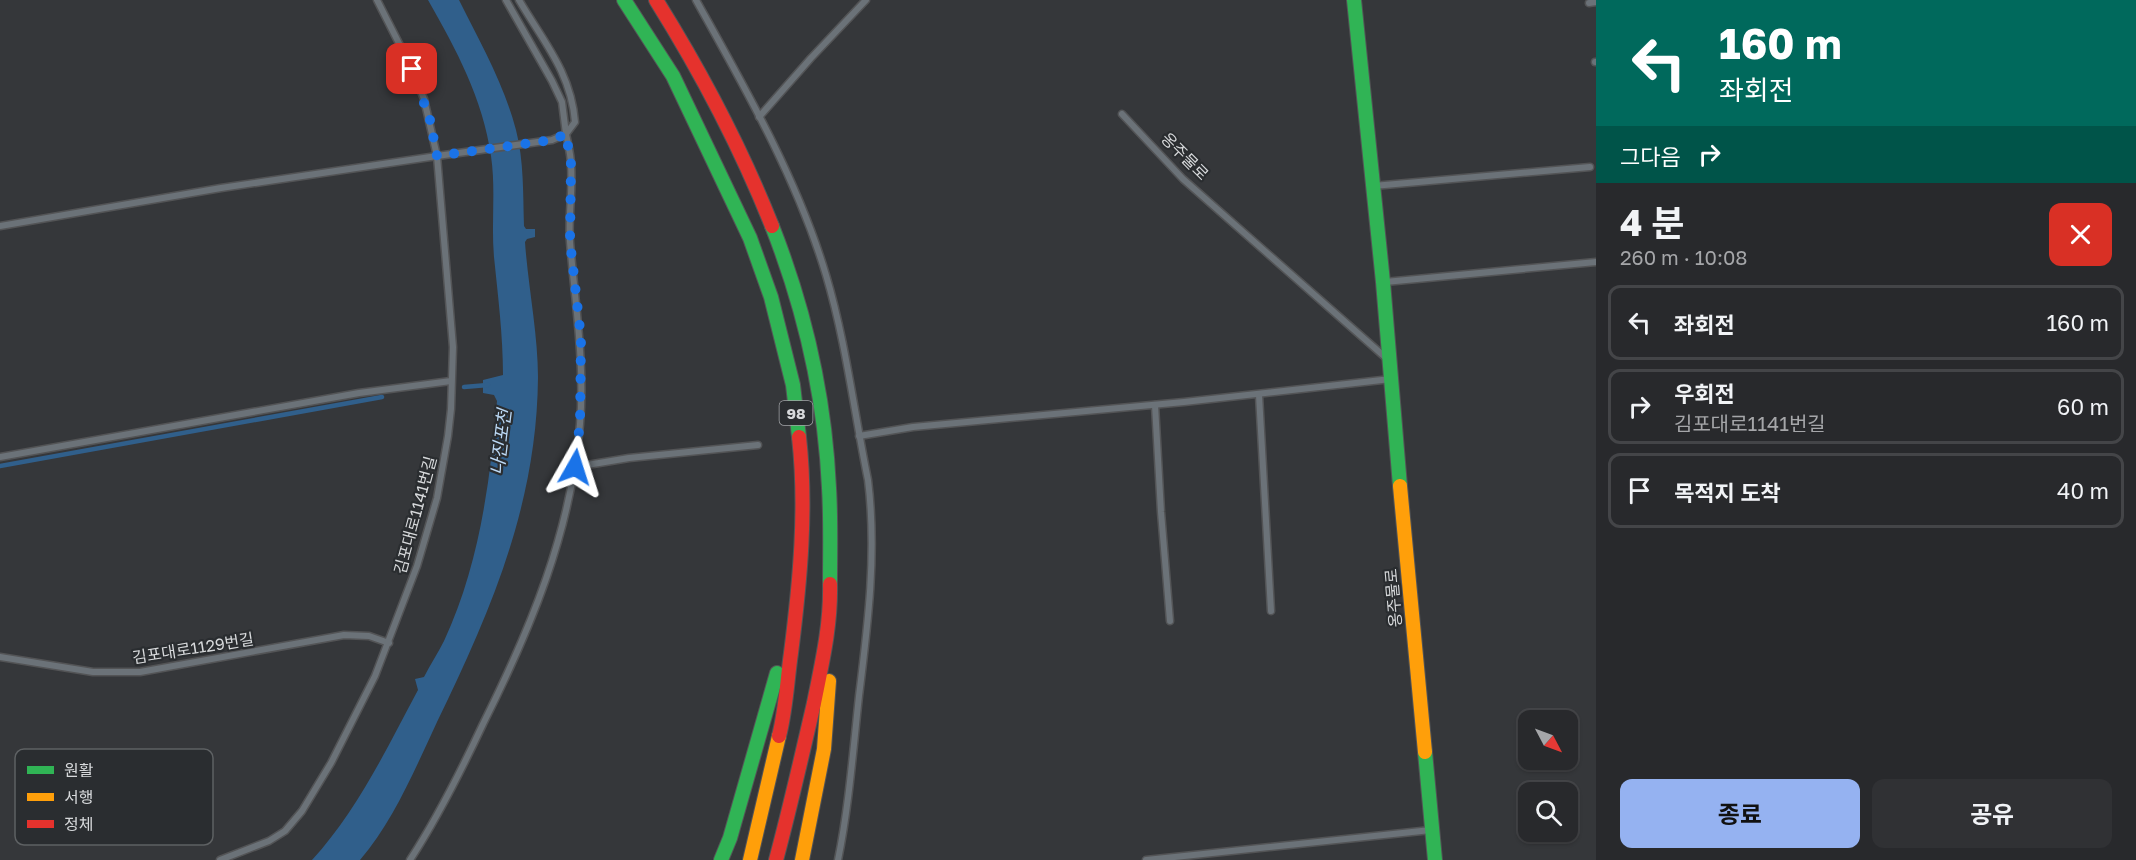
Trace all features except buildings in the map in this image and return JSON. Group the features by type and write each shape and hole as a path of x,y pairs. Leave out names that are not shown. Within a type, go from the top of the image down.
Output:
{"main road":[{"name":"98","path":"624,0 673,76 750,238 771,297 793,385 802,462 802,532 796,605 782,724 750,860"},
{"name":"98","path":"656,0 735,140 771,218 792,276 816,375 827,446 831,511 829,633 797,784 776,860"},
{"name":"옹주물로","path":"1354,0 1383,282 1435,860"},
{"path":"721,860 733,827 796,605"},
{"path":"802,860 825,740 829,696 829,633"}],"lane":[{"path":"377,0 412,69 424,99 437,156"},
{"path":"410,860 456,780 510,669 555,556 575,467 580,422 581,349 570,241 571,164 562,102 506,0"},
{"path":"0,226 221,188 552,140 566,134 575,122 574,103 567,81 519,0"},
{"path":"696,0 759,117 801,204 826,275 842,342 871,506 872,574 855,755 838,860"},
{"path":"759,117 866,0"},
{"name":"옹주물로","path":"1122,114 1183,179 1361,338 1390,361"},
{"name":"김포대로1141번길","path":"220,860 269,841 285,831 294,821 331,763 375,676 417,566 437,498 448,436 452,381 453,348 437,156"},
{"path":"1372,186 1590,167"},
{"path":"1383,282 1596,262"},
{"path":"859,436 913,427 1259,395 1391,379"},
{"path":"0,457 359,393 452,381"},
{"path":"1259,395 1271,611"},
{"path":"1155,405 1170,621"},
{"path":"575,467 629,458 758,445"},
{"name":"김포대로1129번길","path":"0,657 69,670 114,673 166,668 344,636 369,636 389,643"},
{"path":"1146,860 1432,830"}],"water":[{"name":"나진포천","path":"428,0 459,0 498,80 516,130 522,166 524,226 526,229 535,229 535,237 525,242 538,361 536,424 520,513 492,598 457,681 403,794 372,845 360,860 312,860 343,821 383,756 418,690 415,679 424,677 456,613 481,524 491,463 497,401 494,395 483,393 483,380 503,375 493,244 492,169 487,135 482,114 467,75"}],"waterway":[{"path":"464,387 488,385"},
{"path":"0,466 382,397"}],"traffic: fast":[{"path":"624,0 673,76 750,238 771,297 793,385 799,437"},
{"path":"1354,0 1383,282 1400,486"},
{"path":"772,226 794,290 818,388 827,455 830,584"},
{"path":"721,860 730,838 777,673"},
{"path":"1425,752 1435,860"}],"traffic: slow":[{"path":"1400,486 1425,752"},
{"path":"802,860 824,749 829,681"},
{"path":"750,860 779,736"}],"traffic: jam":[{"path":"656,0 719,111 772,226"},
{"path":"779,736 800,572 802,491 799,437"},
{"path":"776,860 820,673 827,629 830,584"}],"route":[{"path":"412,69 424,99 437,156 552,140 566,134 571,164 570,241 581,338 582,380 575,467"}]}
